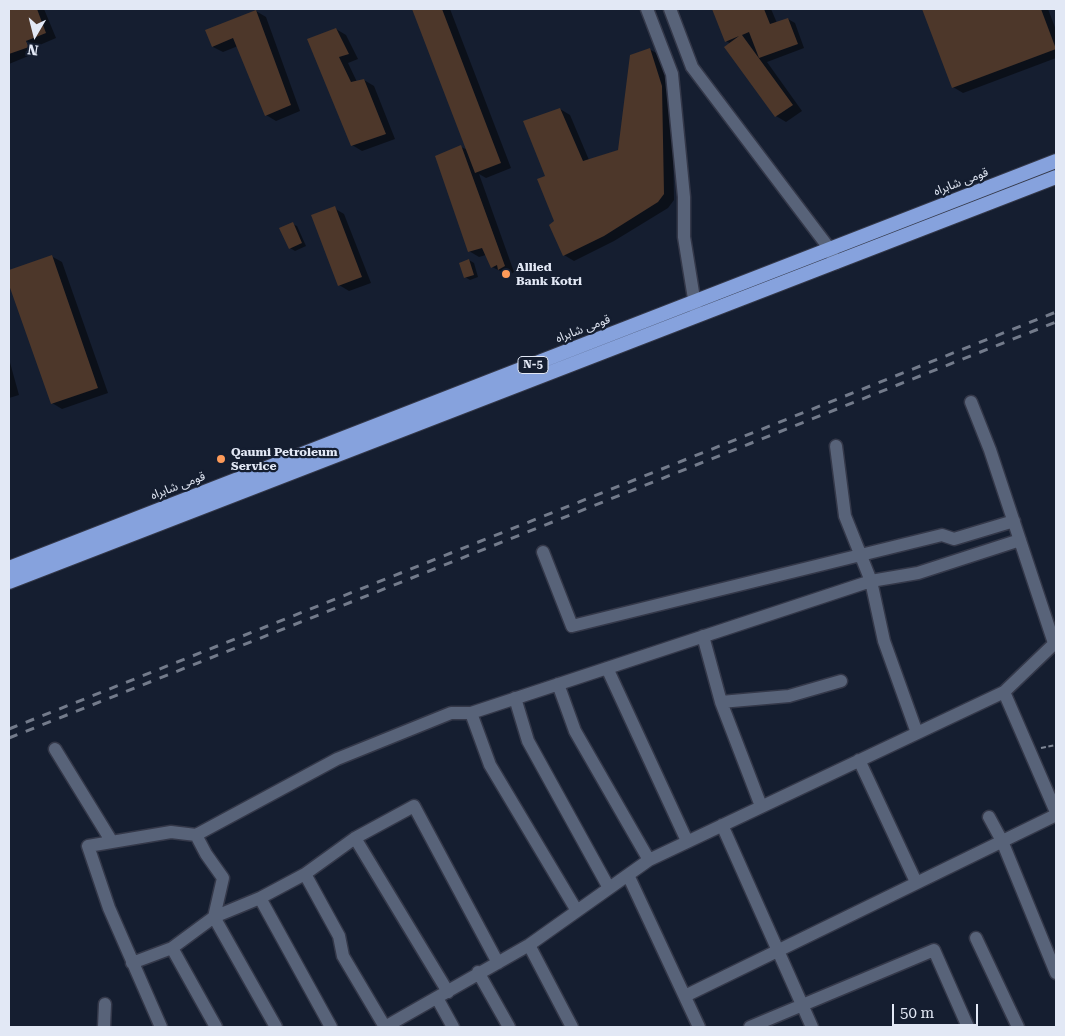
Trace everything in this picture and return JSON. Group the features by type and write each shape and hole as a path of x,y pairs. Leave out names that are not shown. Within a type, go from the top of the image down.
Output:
{"highway":[{"name":"قومی شاہراہ","path":"9,582 696,309 829,248 1056,161"},
{"name":"قومی شاہراہ","path":"9,568 696,309 836,262 1056,177"}],"street":[{"path":"648,9 672,74 684,197 684,237 696,309"},
{"path":"670,9 692,67 829,248 836,262"},
{"path":"305,874 339,936 343,956 385,1027 448,992 478,972 529,945 649,860 1004,692 1055,643 990,450 970,402"},
{"path":"836,446 845,516 871,580 884,641 917,733"},
{"path":"543,552 572,626 861,557 942,535 954,540 1014,521"},
{"path":"161,1027 109,908 88,846 171,832 196,834 337,759 451,713 471,713 871,580 918,573 1020,540"},
{"path":"704,636 721,702 761,806"},
{"path":"607,668 687,842"},
{"path":"721,702 788,696 841,681"},
{"path":"558,684 575,731 649,860"},
{"path":"685,996 778,952 1056,813 1004,692"},
{"path":"515,698 528,740 609,888"},
{"path":"471,713 490,765 577,911"},
{"path":"55,749 112,842"},
{"path":"859,760 916,882"},
{"path":"132,963 172,948 214,917 260,898 305,874 356,838 414,806 498,963"},
{"path":"989,817 1002,841 1056,973"},
{"path":"722,825 812,1027"},
{"path":"196,834 222,878 214,917 276,1027"},
{"path":"356,838 448,992"},
{"path":"628,875 699,1027"},
{"path":"260,898 331,1027"},
{"path":"976,938 1018,1027"},
{"path":"529,945 572,1027"},
{"path":"172,948 216,1027"},
{"path":"750,1027 801,1004 934,950 968,1027"},
{"path":"478,972 509,1027"},
{"path":"437,998 453,1027"},
{"path":"104,1027 105,1004"}],"path":[{"path":"1029,750 1056,745"}],"building":[{"path":"9,9 37,9 46,33 26,41 29,47 9,54"},
{"path":"412,9 442,9 501,163 475,173"},
{"path":"712,9 764,9 770,24 788,18 798,44 759,58 749,32 742,35 793,105 775,117 724,47 739,36 725,42"},
{"path":"922,9 1041,9 1056,49 952,88"},
{"path":"256,10 291,105 265,116 233,38 212,47 205,30"},
{"path":"336,28 349,54 339,57 351,82 364,79 386,134 351,146 307,39"},
{"path":"650,48 662,86 664,194 658,202 604,236 563,256 549,225 554,221 537,179 545,176 523,121 560,108 583,161 618,150 630,55"},
{"path":"461,145 505,266 498,270 497,265 491,268 482,248 468,252 435,156"},
{"path":"335,206 362,277 338,286 311,215"},
{"path":"293,222 302,243 289,249 279,228"},
{"path":"52,255 98,388 51,404 9,285 9,270"},
{"path":"469,259 474,275 464,278 459,263"}],"railway":[{"path":"9,729 1056,312"},
{"path":"9,738 1056,322"}],"place":[{"name":"Allied Bank Kotri","path":"506,274"},
{"name":"Qaumi Petroleum Service","path":"221,459"}]}
